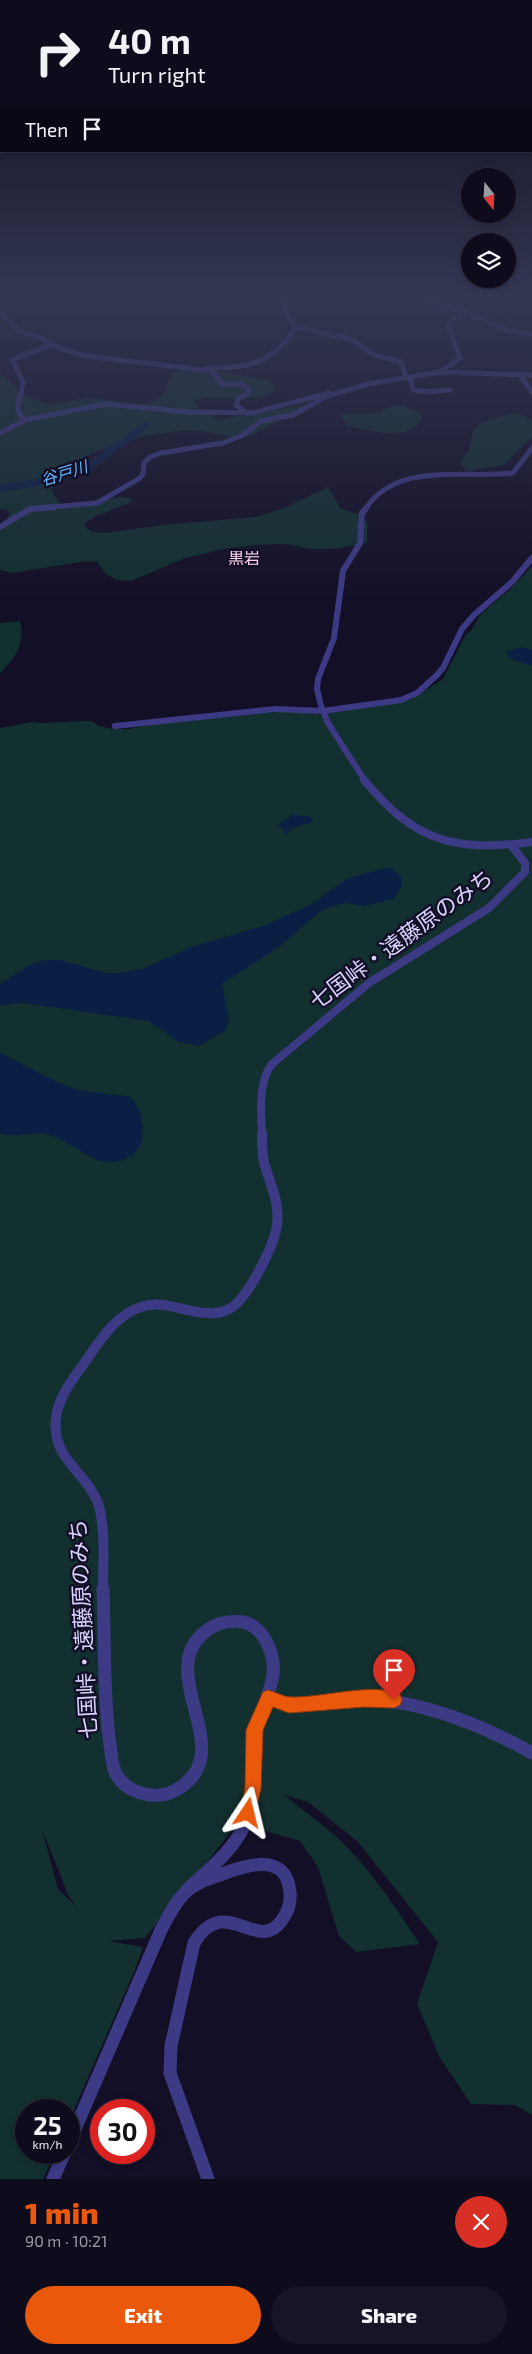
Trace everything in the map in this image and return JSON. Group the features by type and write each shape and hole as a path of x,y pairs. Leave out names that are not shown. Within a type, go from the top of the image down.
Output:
{"street":[{"path":"19,398 16,410 19,417 25,420"},
{"path":"242,398 236,402 239,409 248,413"},
{"path":"0,433 25,420 106,404 188,412 248,413 268,410 307,398"},
{"path":"0,527 30,509 90,504 103,501 140,478 143,474 144,463 150,457 161,453 223,443 243,435 261,421 293,415 326,398"},
{"path":"532,448 513,473 498,476 414,478 393,484 374,496 362,513 364,526 361,542 346,562 343,571 332,644 317,688 327,722 365,784 377,798 405,823 425,836 446,843 470,846 512,846 532,842"},
{"path":"115,726 275,709 323,711 401,700 422,689 443,668 454,642 474,615 512,582 532,558"},
{"name":"七国峠・遠藤原のみち","path":"80,2118 161,1930 187,1890 239,1836 245,1825 253,1788 254,1730 268,1698 274,1666 267,1644 255,1627 238,1620 218,1624 201,1634 189,1650 185,1671 202,1741 200,1760 192,1777 178,1789 162,1796 145,1796 127,1786 116,1773 107,1724 101,1520 97,1500 61,1452 57,1441 54,1420 60,1400 113,1324 126,1315 148,1305 167,1304 204,1314 220,1312 230,1308 242,1298 276,1232 279,1221 278,1207 263,1158 263,1086 265,1074 271,1064 369,983 488,908 525,872 525,863 512,846"},
{"path":"268,1698 289,1705 364,1699 394,1700 498,1733 532,1753"},
{"path":"187,1890 257,1861 269,1862 283,1873 289,1885 290,1904 282,1922 271,1930 256,1932 227,1921 214,1922 204,1928 194,1943 170,2046 170,2073 208,2179"},
{"path":"53,2179 59,2164"}],"green space":[{"path":"0,398 32,398 50,405 87,398 138,405 159,398 206,398 194,401 199,410 218,420 301,405 303,407 253,435 239,438 202,431 185,430 141,436 92,453 52,483 52,492 61,504 123,497 131,499 131,502 96,516 85,523 86,528 93,532 105,533 163,525 255,517 282,509 328,487 340,508 360,515 367,522 367,543 334,549 310,549 287,544 223,549 185,558 131,581 118,580 107,575 97,562 86,561 12,573 0,570 0,526 10,514 7,510 0,509"},
{"path":"394,406 405,406 420,413 422,419 416,426 407,431 387,433 347,426 341,414 380,413 384,409"},
{"path":"513,413 521,414 532,421 532,437 504,465 468,471 461,465 462,459 469,449 473,431 480,423"},
{"path":"532,566 532,2115 515,2105 471,2104 440,2058 417,2004 438,1942 358,1842 308,1802 284,1795 331,1832 357,1857 420,1944 356,1952 339,1936 318,1867 300,1841 255,1828 254,1805 260,1788 223,1842 145,1938 108,1941 143,1947 79,2099 15,2099 15,2164 50,2164 43,2179 0,2179 0,728 32,722 92,721 99,726 112,729 129,729 167,722 258,713 306,712 319,715 410,700 443,679 466,634 470,632 481,614 508,591","holes":["42,1829 69,1897 78,1909 58,1889"]},
{"path":"20,621 21,637 18,650 11,662 0,674 0,623"}],"water":[{"path":"522,647 532,650 532,666 511,659 507,655 508,651"},
{"path":"292,815 309,816 313,822 292,828 285,835 284,829 277,826"},
{"path":"389,867 401,876 402,886 394,899 363,906 347,903 335,905 321,911 279,947 222,984 229,1020 226,1030 199,1046 179,1042 148,1021 24,1003 0,1005 0,984 31,964 46,960 60,960 106,973 122,973 144,968 189,948 265,925 312,904 346,879"},
{"path":"0,1053 57,1082 79,1090 131,1097 139,1112 143,1128 142,1140 137,1150 129,1157 118,1162 107,1162 88,1156 70,1144 49,1135 37,1133 6,1135 0,1133"}],"waterway":[{"name":"谷戸川","path":"0,488 34,483 91,465 145,425"}],"district":[{"name":"黒岩","path":"244,558"}],"route":[{"path":"248,1813 253,1788 254,1730 268,1698 289,1705 364,1699 394,1700"}]}
